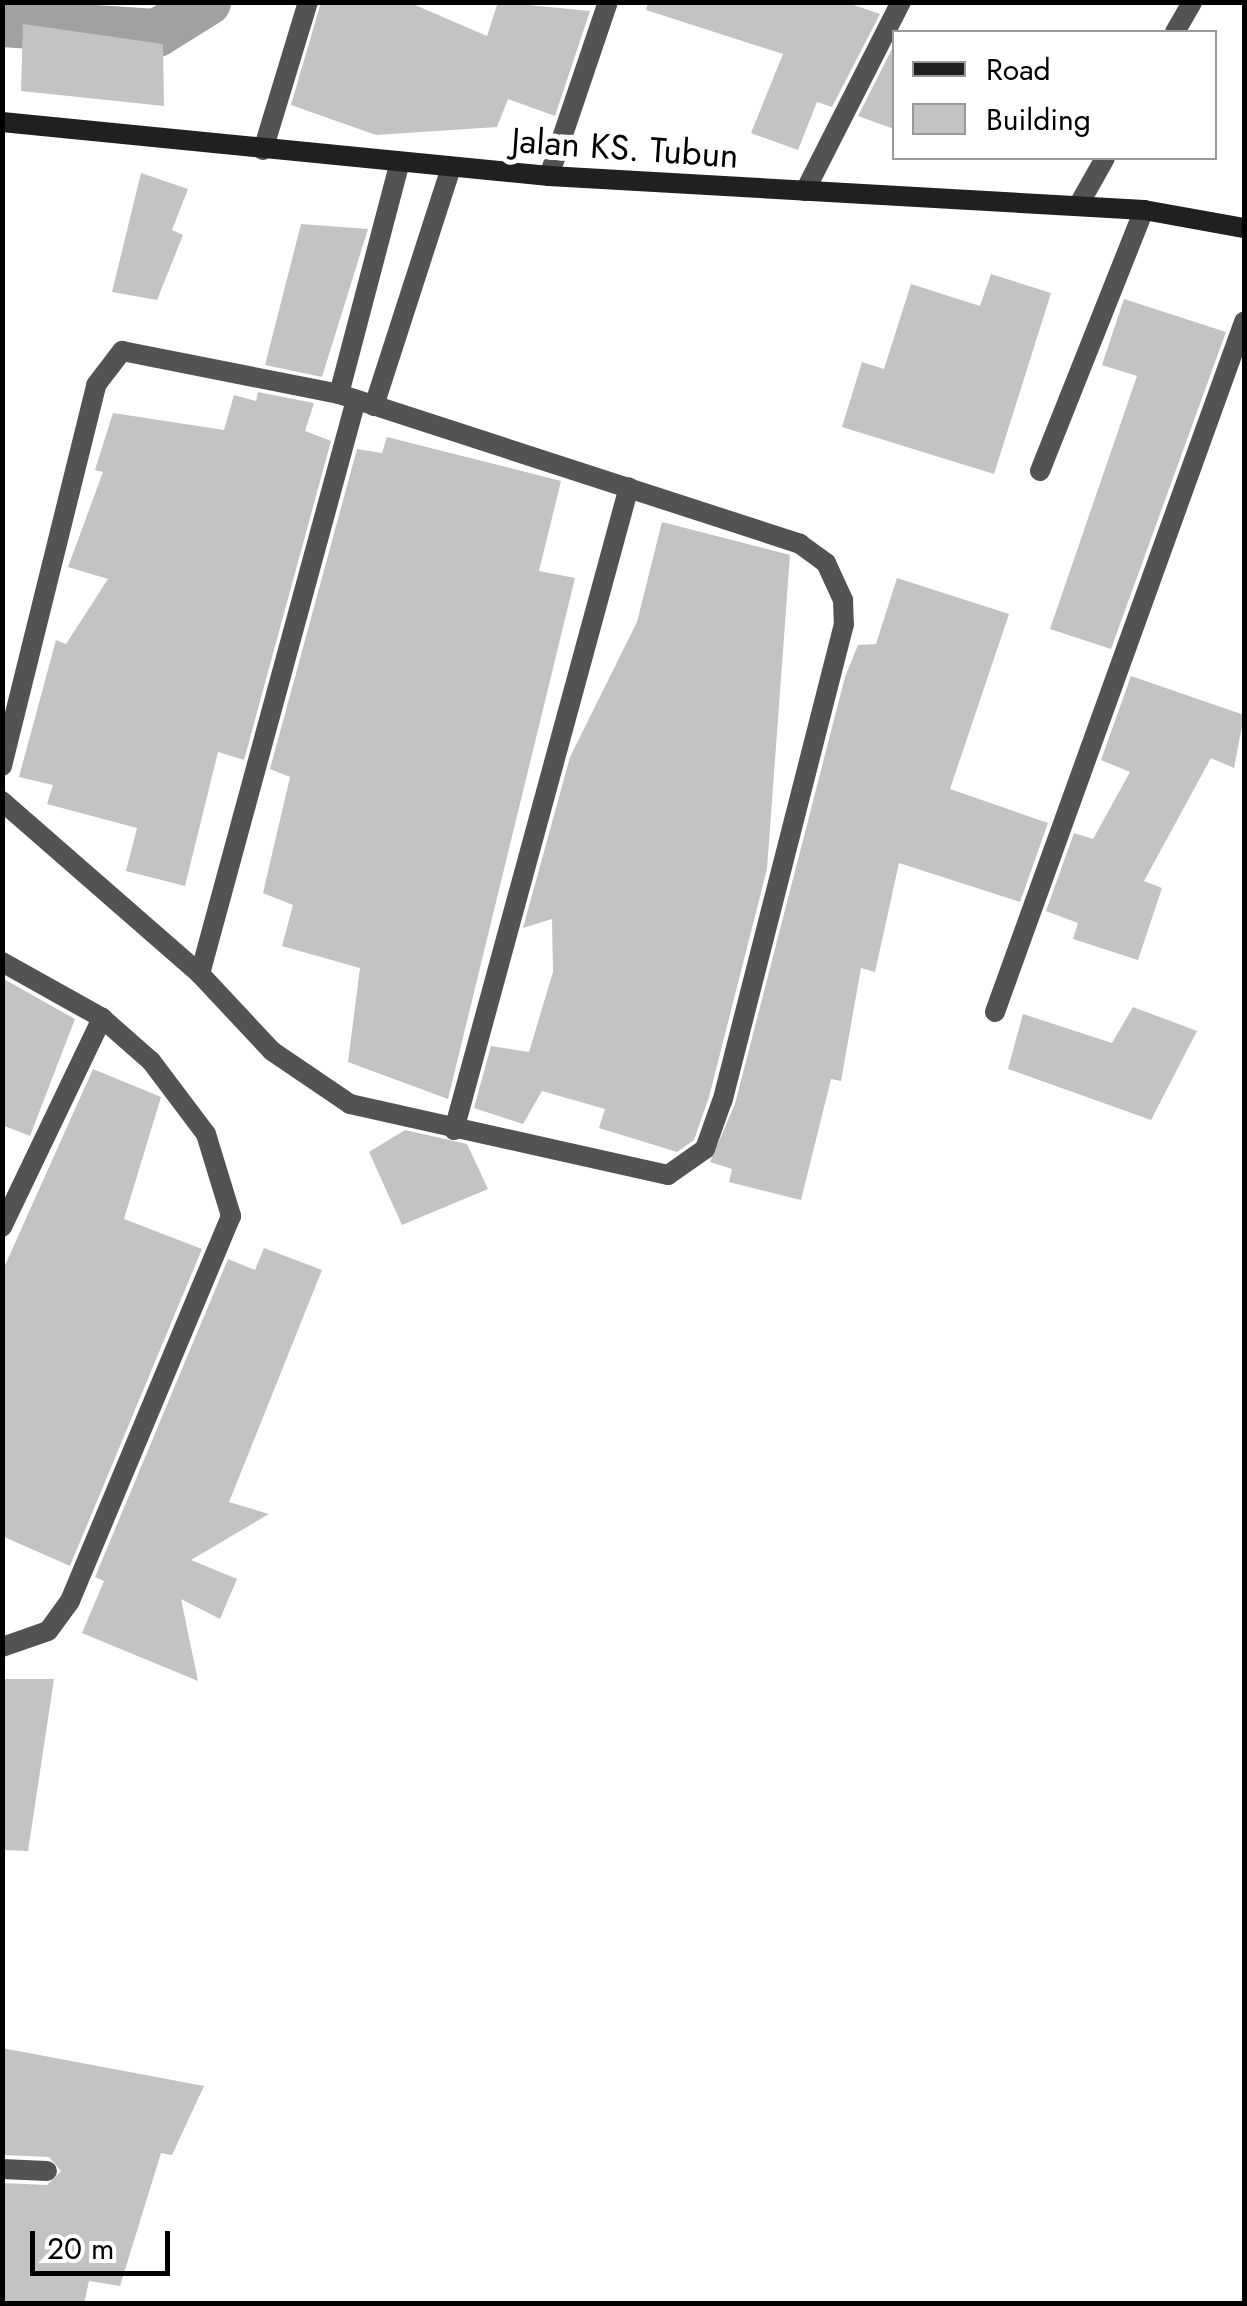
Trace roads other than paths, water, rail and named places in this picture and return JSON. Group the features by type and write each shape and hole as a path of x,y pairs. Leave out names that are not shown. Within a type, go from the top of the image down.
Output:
{"street":[{"path":"263,150 308,2"},
{"path":"549,176 608,2"},
{"path":"806,191 900,2"},
{"path":"1176,30 1192,2"},
{"name":"Jalan KS. Tubun","path":"2,122 549,176 1144,210 1244,228"},
{"path":"1078,206 1104,160"},
{"path":"200,974 356,400 400,162"},
{"path":"356,400 451,168"},
{"path":"1040,471 1144,210"},
{"path":"995,1012 1244,322"},
{"path":"2,766 106,361 138,351 356,400 800,544 826,563 843,600 844,624 722,1101 705,1148 668,1175 454,1130 337,1096 272,1050 200,974 2,802"},
{"path":"454,1130 629,486"},
{"path":"2,962 102,1018 150,1061 206,1134 231,1216 70,1601 48,1631 2,1647"},
{"path":"2,1227 102,1018"},
{"path":"2,2169 47,2170"}],"waterway":[{"path":"2,23 157,33 207,2"}]}
